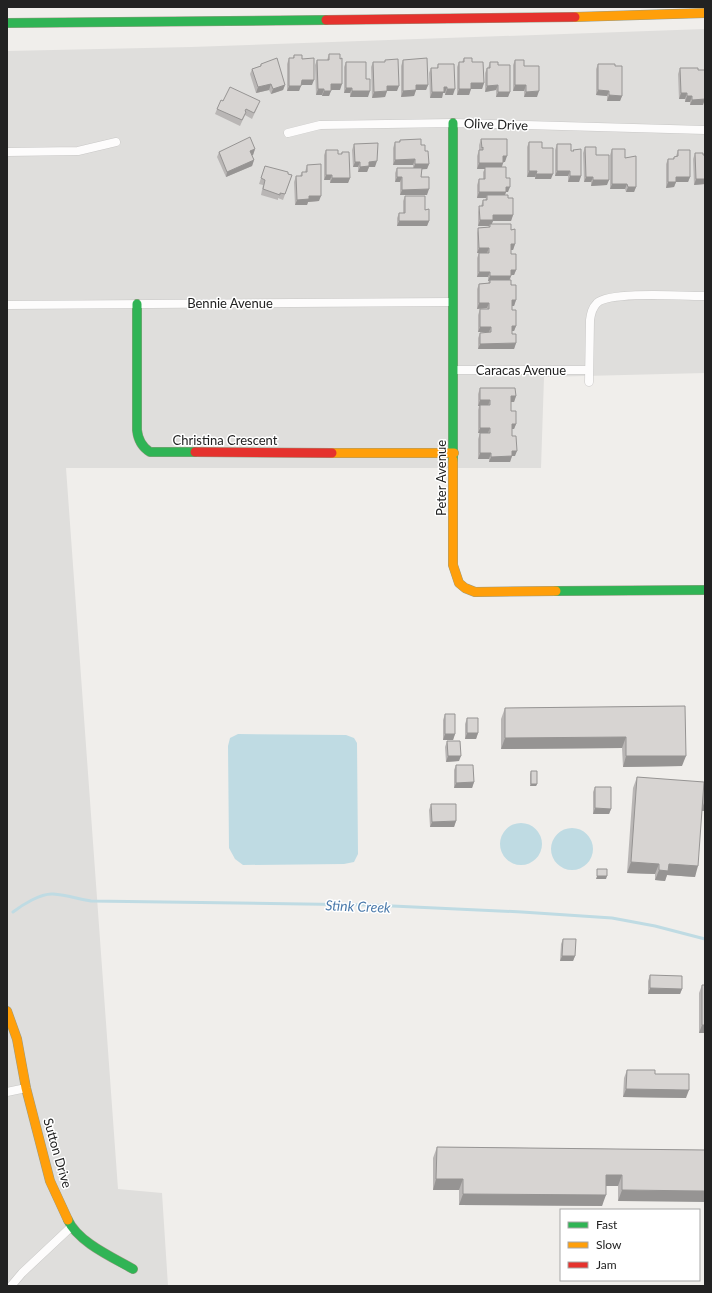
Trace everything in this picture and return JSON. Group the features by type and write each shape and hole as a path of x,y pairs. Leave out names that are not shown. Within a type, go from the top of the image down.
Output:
{"street":[{"path":"7,23 561,17 705,13"},
{"name":"Olive Drive","path":"288,133 320,125 453,123 705,130"},
{"name":"Peter Avenue","path":"453,123 452,302 454,565 457,581 461,587 475,592 705,590"},
{"path":"7,152 78,150 116,142"},
{"path":"589,382 591,310 597,302 607,298 622,296 705,296"},
{"name":"Bennie Avenue","path":"7,305 452,302"},
{"name":"Christina Crescent","path":"137,304 137,430 141,445 150,452 454,452"},
{"name":"Caracas Avenue","path":"453,370 589,370"},
{"name":"Sutton Drive","path":"7,1011 17,1038 26,1088 50,1181 71,1227 82,1239 133,1269"},
{"path":"7,1092 26,1088"},
{"path":"11,1286 22,1273 71,1227"}],"shaded area":[{"path":"705,29 705,373 544,377 541,468 66,468 118,1189 162,1193 168,1286 7,1286 7,51 191,47"}],"water":[{"path":"238,734 346,735 354,738 357,743 358,854 354,862 344,864 243,865 235,859 229,848 228,746 230,738"},
{"path":"517,823 525,823 533,826 539,832 542,844 539,856 533,862 525,865 517,865 509,862 503,856 500,848 500,840 503,832 509,826"},
{"path":"568,828 576,828 584,831 590,837 593,849 590,861 584,867 576,870 568,870 560,867 554,861 551,853 551,845 554,837 560,831"}],"building":[{"path":"329,54 340,54 340,59 342,58 342,84 331,84 331,91 324,91 324,89 318,89 317,60 329,60"},
{"path":"294,55 302,55 302,59 314,58 314,80 302,80 301,86 289,86 289,58 294,58"},
{"path":"277,58 285,85 273,89 271,84 258,87 252,69"},
{"path":"427,58 428,85 416,85 416,90 403,91 403,60"},
{"path":"464,58 472,58 472,62 483,62 484,83 471,83 471,89 459,89 459,62 464,62"},
{"path":"398,59 399,86 387,86 387,91 374,92 373,62 385,62 385,60"},
{"path":"515,60 524,60 524,66 539,66 539,91 526,92 526,85 515,85"},
{"path":"346,62 366,62 366,79 370,79 370,91 352,91 352,88 346,88"},
{"path":"490,62 498,62 498,65 510,65 510,92 498,92 498,85 487,86 487,68 490,68"},
{"path":"438,64 454,64 455,89 447,89 447,87 444,87 444,92 432,92 431,68 438,68"},
{"path":"598,64 615,64 615,66 622,66 622,96 609,95 609,91 598,90"},
{"path":"680,68 698,68 698,70 705,70 705,99 692,100 692,96 687,96 687,93 681,93"},
{"path":"230,87 260,101 254,113 246,109 242,120 217,109"},
{"path":"250,137 255,149 250,151 254,160 227,172 219,152"},
{"path":"421,139 421,145 425,145 425,151 428,151 429,164 415,164 415,159 395,160 395,142 400,142 400,140"},
{"path":"481,139 507,139 507,156 503,156 503,163 479,163 479,150 483,150"},
{"path":"529,142 542,142 542,148 553,148 553,174 536,174 537,171 529,171"},
{"path":"378,143 377,161 369,162 369,166 360,167 360,162 355,162 354,144"},
{"path":"557,144 571,144 571,151 581,149 581,176 570,176 570,171 557,171"},
{"path":"585,147 596,147 596,155 609,155 609,180 593,180 593,177 586,177"},
{"path":"612,149 625,149 625,158 636,156 636,187 628,187 627,184 612,184"},
{"path":"326,150 338,150 338,154 342,154 342,152 349,152 350,178 332,178 332,175 326,175"},
{"path":"678,150 690,150 690,177 676,177 676,182 668,182 668,159 674,159 674,157 678,156"},
{"path":"695,153 703,153 703,155 705,155 705,179 696,179"},
{"path":"321,164 321,196 309,196 309,199 297,200 296,176 302,176 302,172 307,172 307,165"},
{"path":"265,166 288,172 288,174 292,175 285,194 280,193 280,195 263,189 265,180 261,178"},
{"path":"485,167 506,167 506,178 510,178 510,187 506,187 506,192 479,192 479,179 485,179"},
{"path":"397,168 422,168 421,177 429,177 429,189 402,190 402,177 397,177"},
{"path":"487,195 508,195 508,198 513,198 513,215 493,215 493,220 480,220 479,206 483,206 483,200 487,200"},
{"path":"405,196 425,196 425,210 429,209 429,221 399,221 399,213 405,213"},
{"path":"490,224 511,224 511,230 515,229 515,244 511,244 511,254 516,254 516,270 511,270 511,276 490,276 490,272 479,272 479,253 489,253 489,248 479,248 478,228 490,227"},
{"path":"490,280 511,280 511,285 516,285 516,300 512,300 512,310 516,310 516,326 512,326 512,334 516,334 516,343 480,344 480,333 491,332 491,327 480,327 480,309 489,309 489,303 479,303 479,284 490,283"},
{"path":"480,388 515,388 516,396 511,396 511,411 516,411 516,424 512,424 512,436 516,436 517,451 512,451 512,456 491,457 491,453 480,453 480,433 490,433 490,428 480,428 480,405 490,405 490,400 480,400"},
{"path":"685,706 686,756 626,756 626,737 505,738 505,708"},
{"path":"445,714 455,714 455,734 445,734"},
{"path":"467,718 478,718 478,733 467,733"},
{"path":"447,741 460,741 461,756 448,756"},
{"path":"456,765 473,765 474,782 456,783"},
{"path":"531,771 537,771 537,784 531,784"},
{"path":"637,777 704,782 698,866 669,864 668,871 659,870 659,864 631,862"},
{"path":"595,787 611,787 611,809 595,808"},
{"path":"431,804 456,804 456,821 432,822"},
{"path":"597,869 607,869 607,876 597,876"},
{"path":"563,939 576,939 575,956 562,956"},
{"path":"650,975 682,976 682,989 650,988"},
{"path":"702,985 705,985 705,1025 702,1025"},
{"path":"627,1070 655,1070 655,1074 689,1074 689,1090 626,1089"},
{"path":"437,1147 705,1150 705,1191 622,1190 622,1175 606,1175 606,1195 463,1194 463,1179 436,1179"}],"waterway":[{"name":"Stink Creek","path":"13,912 37,897 48,894 63,895 91,901 371,905 612,918 655,926 705,939"}],"traffic: fast":[{"path":"7,23 326,20"},
{"path":"453,123 453,460"},
{"path":"137,304 137,430 139,440 150,452 195,452"},
{"path":"556,591 705,590"},
{"path":"68,1220 79,1235 87,1242 133,1269"}],"traffic: slow":[{"path":"575,17 705,13"},
{"path":"332,453 454,453"},
{"path":"453,460 453,565 459,583 465,588 475,592 556,591"},
{"path":"7,1011 17,1039 26,1088 50,1181 68,1220"}],"traffic: jam":[{"path":"326,20 575,17"},
{"path":"195,452 332,453"}]}
